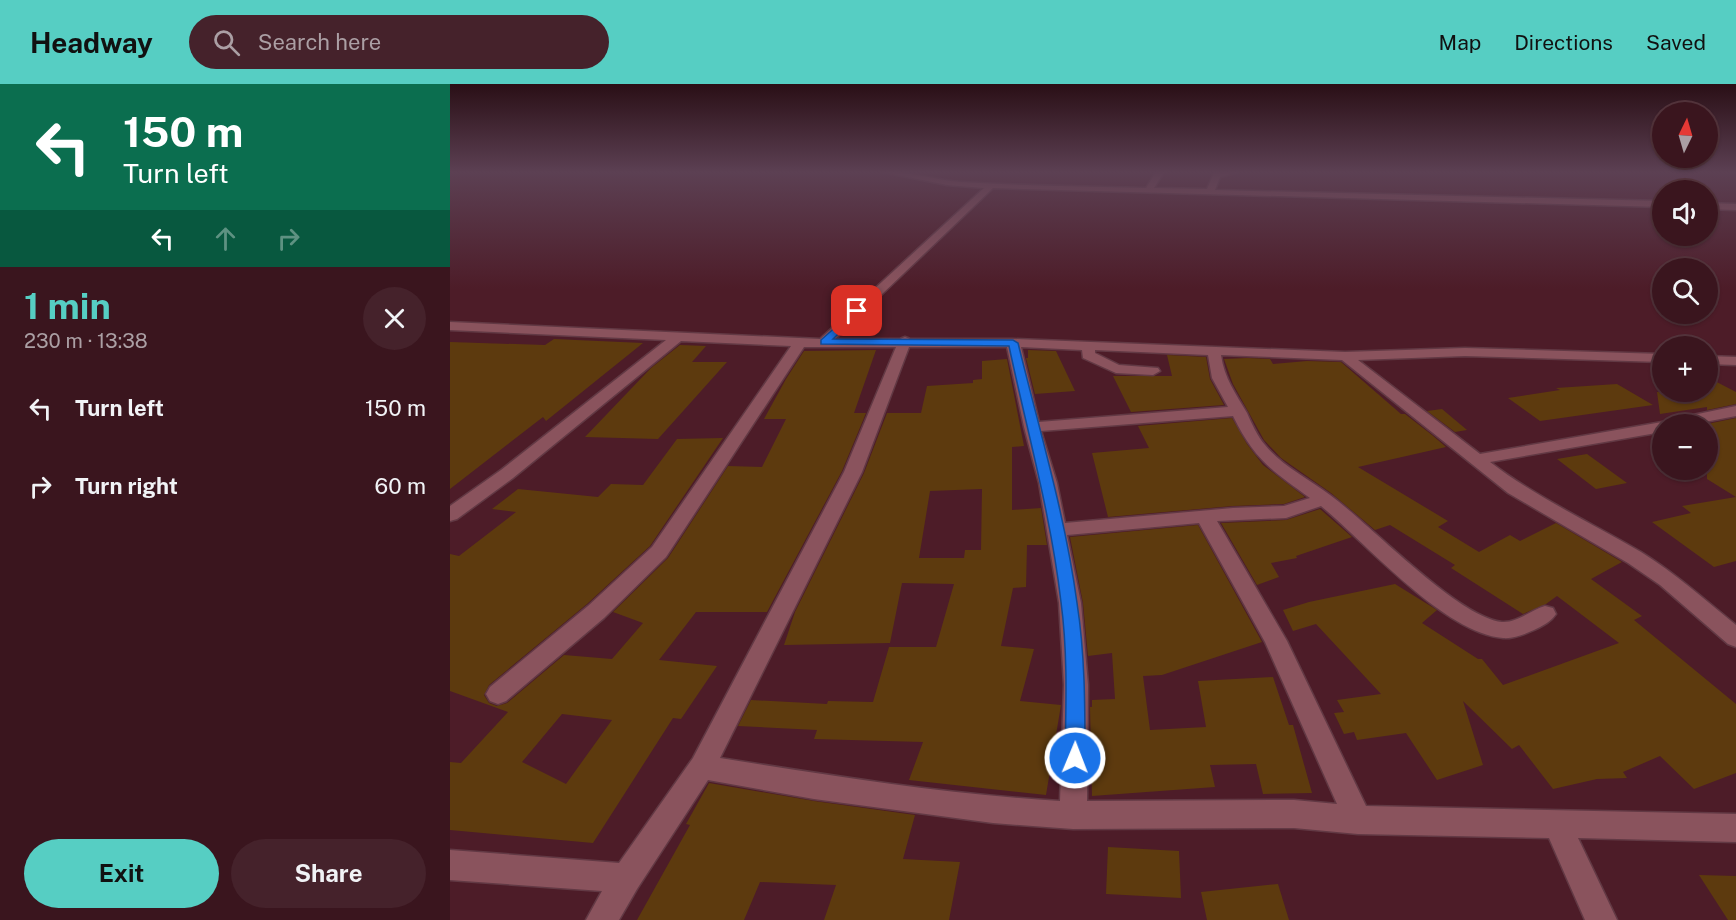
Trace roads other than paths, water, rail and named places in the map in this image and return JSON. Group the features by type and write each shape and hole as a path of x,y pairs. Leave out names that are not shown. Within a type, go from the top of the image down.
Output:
{"street":[{"path":"824,342 964,211"},
{"path":"450,326 800,343 905,341 1345,356 1465,352 1652,358"},
{"path":"450,515 535,452 680,336"},
{"path":"602,920 626,878 702,767 853,472 905,341"},
{"path":"498,694 596,612 659,552 800,343"},
{"path":"1013,343 1032,427 1048,483 1070,603 1076,685 1073,815"},
{"path":"1089,346 1088,355 1116,369 1153,371"},
{"path":"1214,351 1215,368 1223,389 1261,452 1324,499 1439,598 1480,624 1503,630 1526,624 1545,614"},
{"path":"1345,356 1479,459 1514,489 1643,563 1667,580 1736,638"},
{"path":"1718,360 1736,361"},
{"path":"1032,427 1238,411"},
{"path":"1718,415 1736,411"},
{"path":"1479,459 1652,429"},
{"path":"1057,530 1286,512 1324,499"},
{"path":"1205,517 1276,642 1358,820"},
{"path":"702,767 814,786 993,810 1073,815 1294,814 1358,820 1736,828"},
{"path":"1557,824 1601,920"},
{"path":"450,865 626,878"}]}
